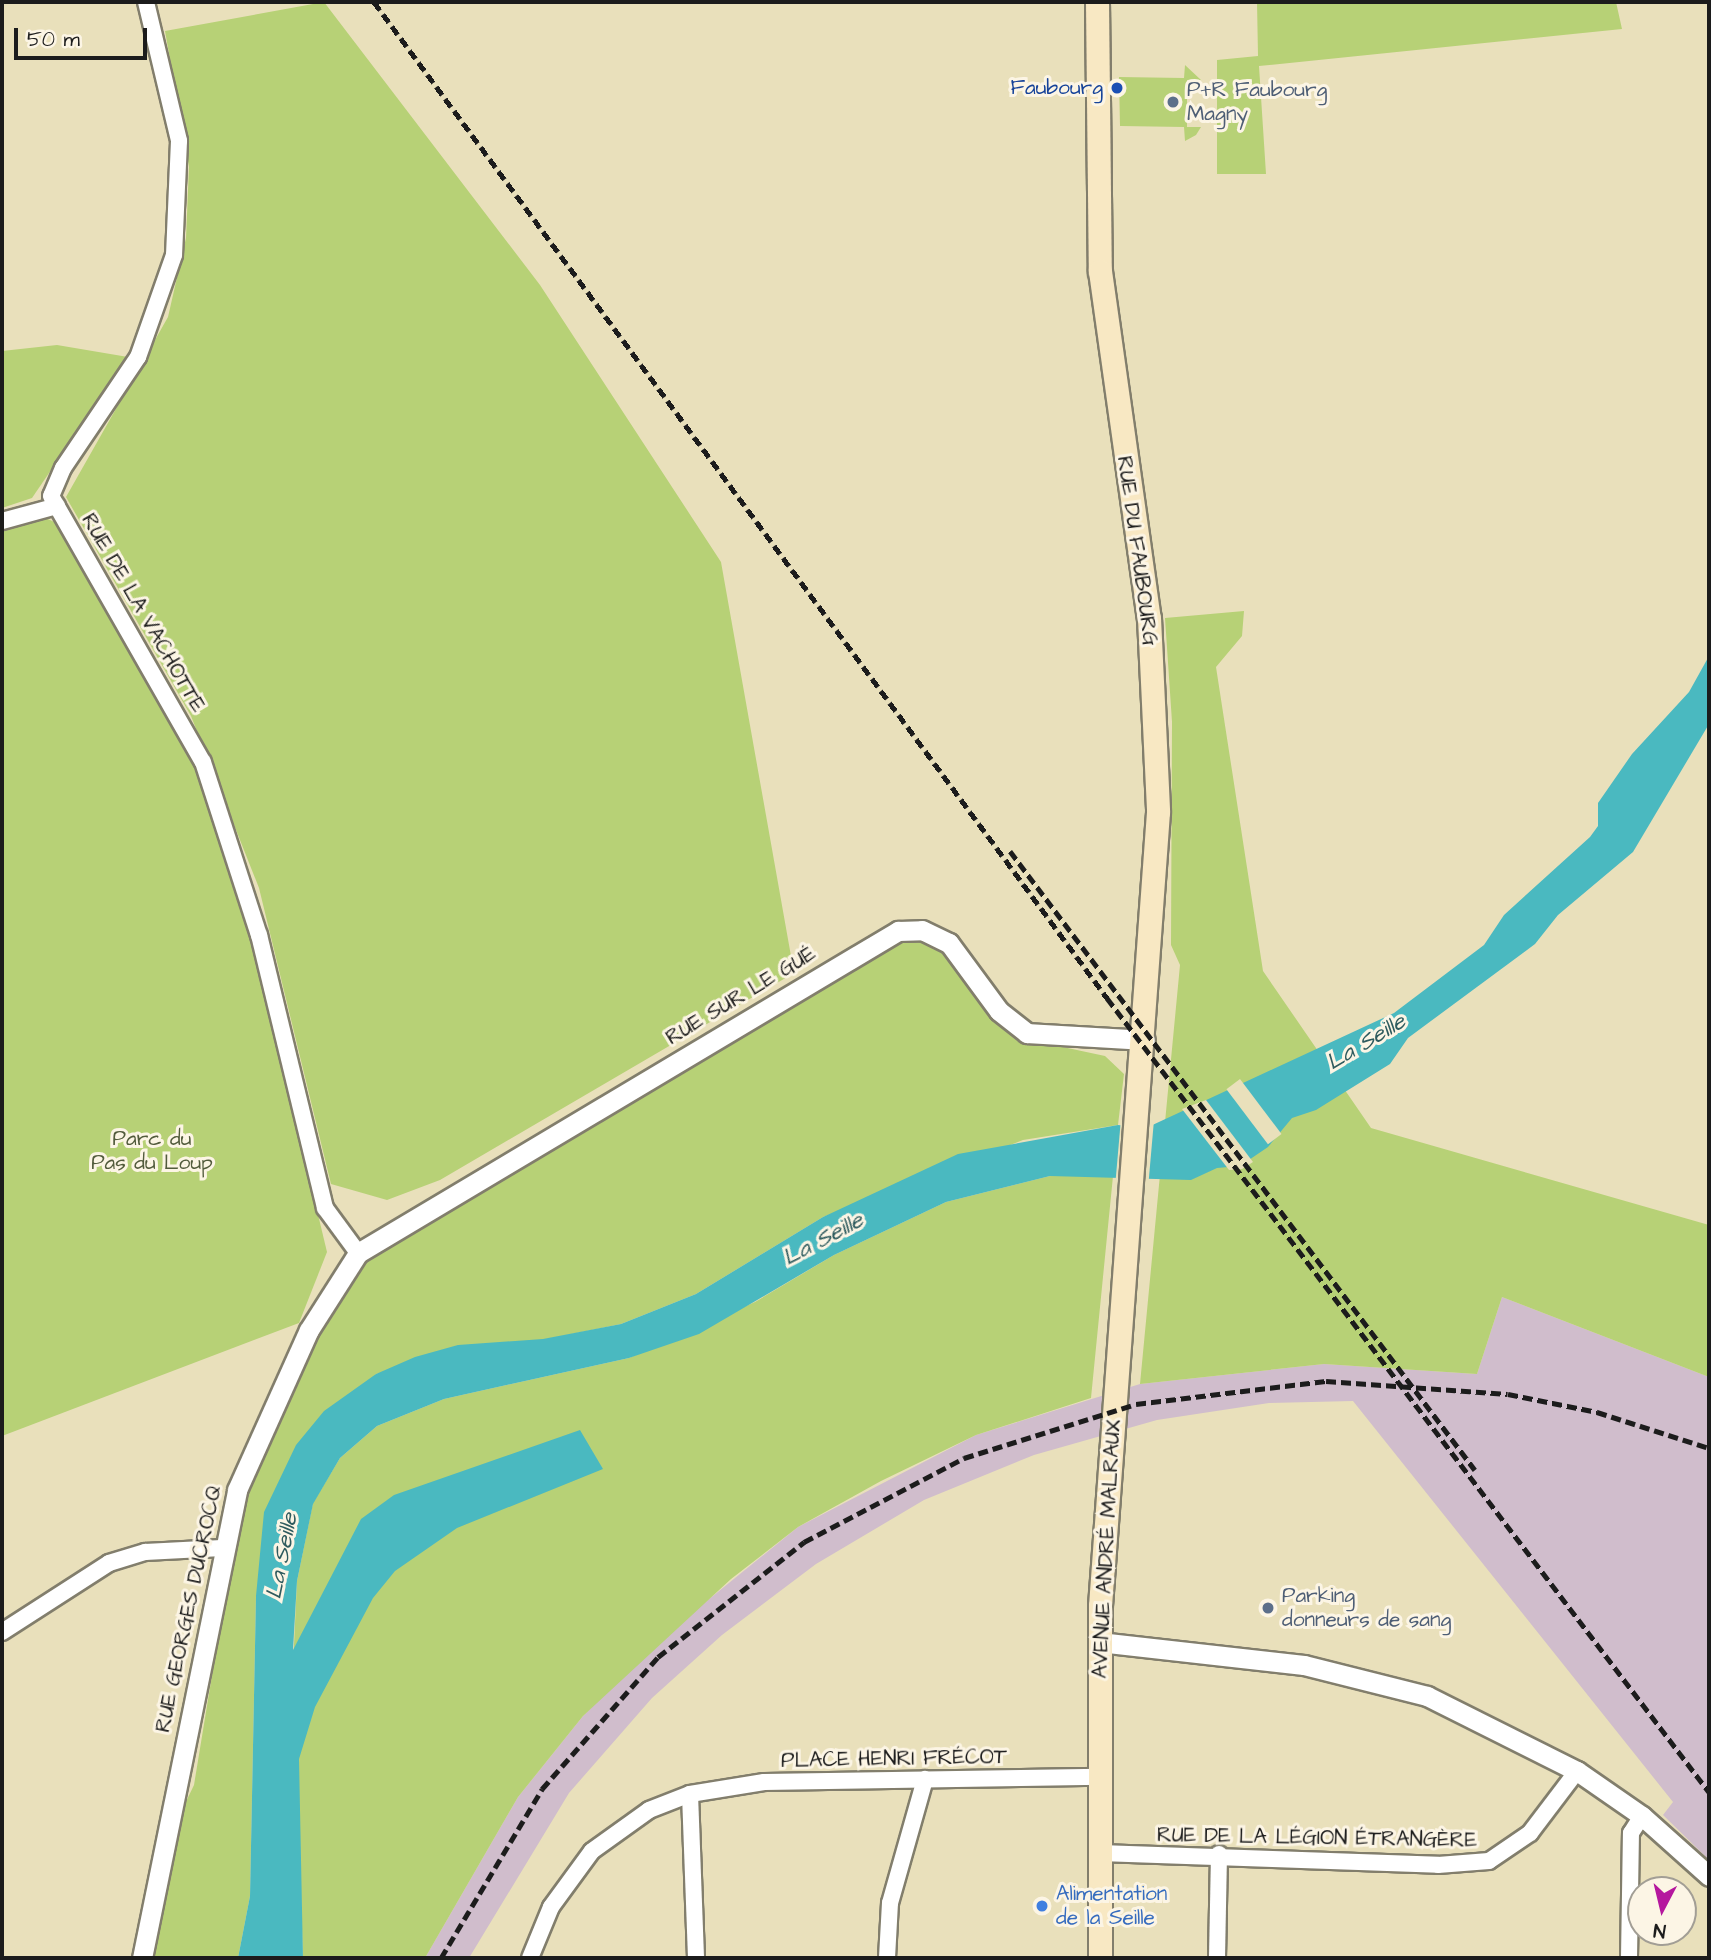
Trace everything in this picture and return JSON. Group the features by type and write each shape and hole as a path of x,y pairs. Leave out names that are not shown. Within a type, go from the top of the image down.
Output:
{"main road":[{"name":"RUE DU FAUBOURG","path":"1097,2 1100,271 1147,607 1156,717 1157,850 1140,1100"},
{"name":"AVENUE ANDRÉ MALRAUX","path":"1100,1958 1099,1642 1140,1100"}],"street":[{"name":"RUE DE LA VACHOTTE","path":"146,2 178,141 174,255 138,358 53,486 57,506 203,762 259,935 325,1208 358,1253"},
{"path":"2,521 57,506"},
{"name":"RUE SUR LE GUÉ","path":"358,1253 898,931 922,929 948,943 999,1011 1027,1033 1145,1040"},
{"name":"RUE GEORGES DUCROCQ","path":"142,1958 222,1548 237,1490 282,1385 333,1285 358,1253"},
{"path":"2,1632 109,1563 145,1552 222,1548"},
{"path":"1099,1642 1350,1672 1466,1712 1577,1771 1642,1816 1709,1876"},
{"name":"RUE DE LA LÉGION ÉTRANGÈRE","path":"1100,1853 1219,1854 1438,1866 1489,1861 1530,1833 1577,1771"},
{"name":"PLACE HENRI FRÉCOT","path":"530,1958 551,1907 592,1851 640,1815 690,1794 764,1782 1101,1777"},
{"path":"887,1958 890,1903 925,1779"},
{"path":"690,1794 696,1958"},
{"path":"1629,1958 1631,1833 1642,1816"},
{"path":"1217,1958 1219,1854"}],"shaded area":[{"path":"1502,1297 1709,1377 1709,1860 1663,1815 1673,1802 1353,1401 1269,1403 1157,1420 1034,1455 924,1500 816,1564 722,1635 652,1698 569,1793 469,1958 425,1958 518,1797 583,1716 655,1643 798,1527 976,1435 1140,1384 1324,1364 1477,1374"}],"green space":[{"path":"324,2 540,285 721,562 794,973 440,1180 387,1200 331,1184 259,888 191,716 66,497 168,317 186,238 189,167 165,31"},
{"path":"1257,2 1616,2 1622,29 1259,66 1266,174 1217,174 1217,60 1258,56"},
{"path":"1185,65 1201,80 1187,80 1187,127 1201,127 1196,135 1185,141 1184,127 1120,126 1119,77 1184,78"},
{"path":"57,345 128,357 32,498 2,508 2,351"},
{"name":"Parc du Pas du Loup","path":"41,516 59,524 192,759 258,964 327,1252 299,1323 2,1436 2,532"},
{"path":"1244,611 1242,636 1216,667 1263,971 1371,1128 1709,1225 1709,1377 1502,1297 1477,1374 1324,1364 1140,1384 1180,965 1171,945 1172,722 1165,618"},
{"path":"917,938 943,948 999,1026 1016,1037 1105,1056 1124,1074 1118,1125 1023,1140 823,1217 696,1294 621,1324 376,1374 256,1596 250,1896 238,1958 153,1958 182,1810 194,1785 238,1517 269,1427 355,1268 386,1239 894,941"},
{"path":"1050,1176 1113,1176 1091,1398 976,1435 881,1481 798,1527 731,1579 583,1716 518,1797 425,1958 303,1958 293,1666 297,1581 313,1503 340,1458 377,1426 444,1399 629,1358 755,1302 834,1255 946,1202"}],"water":[{"name":"La Seille","path":"1709,656 1709,724 1633,852 1558,915 1535,944 1408,1038 1390,1064 1316,1110 1292,1118 1268,1147 1240,1166 1217,1168 1191,1180 1050,1176 946,1202 834,1255 699,1334 629,1358 444,1399 377,1426 340,1458 313,1504 297,1581 293,1650 361,1519 394,1495 580,1430 603,1469 457,1528 395,1571 373,1598 315,1707 299,1759 303,1958 238,1958 250,1896 256,1596 264,1512 296,1445 324,1411 376,1374 415,1357 458,1345 543,1339 621,1324 696,1294 823,1217 958,1154 1118,1125 1146,1128 1394,1013 1484,945 1504,915 1590,837 1598,826 1598,803 1632,754 1689,692"}],"pier":[{"path":"1240,1079 1282,1134 1268,1144 1226,1089"},
{"path":"1206,1100 1253,1162 1242,1169 1229,1170 1182,1109"},
{"path":"1121,1117 1154,1120 1149,1182 1116,1179"}],"railway":[{"path":"374,2 1107,998 1709,1792"},
{"path":"1010,851 1475,1470"},
{"path":"441,1958 542,1789 658,1657 804,1542 964,1458 1136,1404 1326,1381 1508,1394 1597,1412 1709,1448"}],"place":[{"name":"Faubourg","path":"1117,88"},
{"name":"P+R Faubourg Magny","path":"1173,102"},
{"name":"Parking donneurs de sang","path":"1268,1608"},
{"name":"Alimentation de la Seille","path":"1042,1906"}]}
